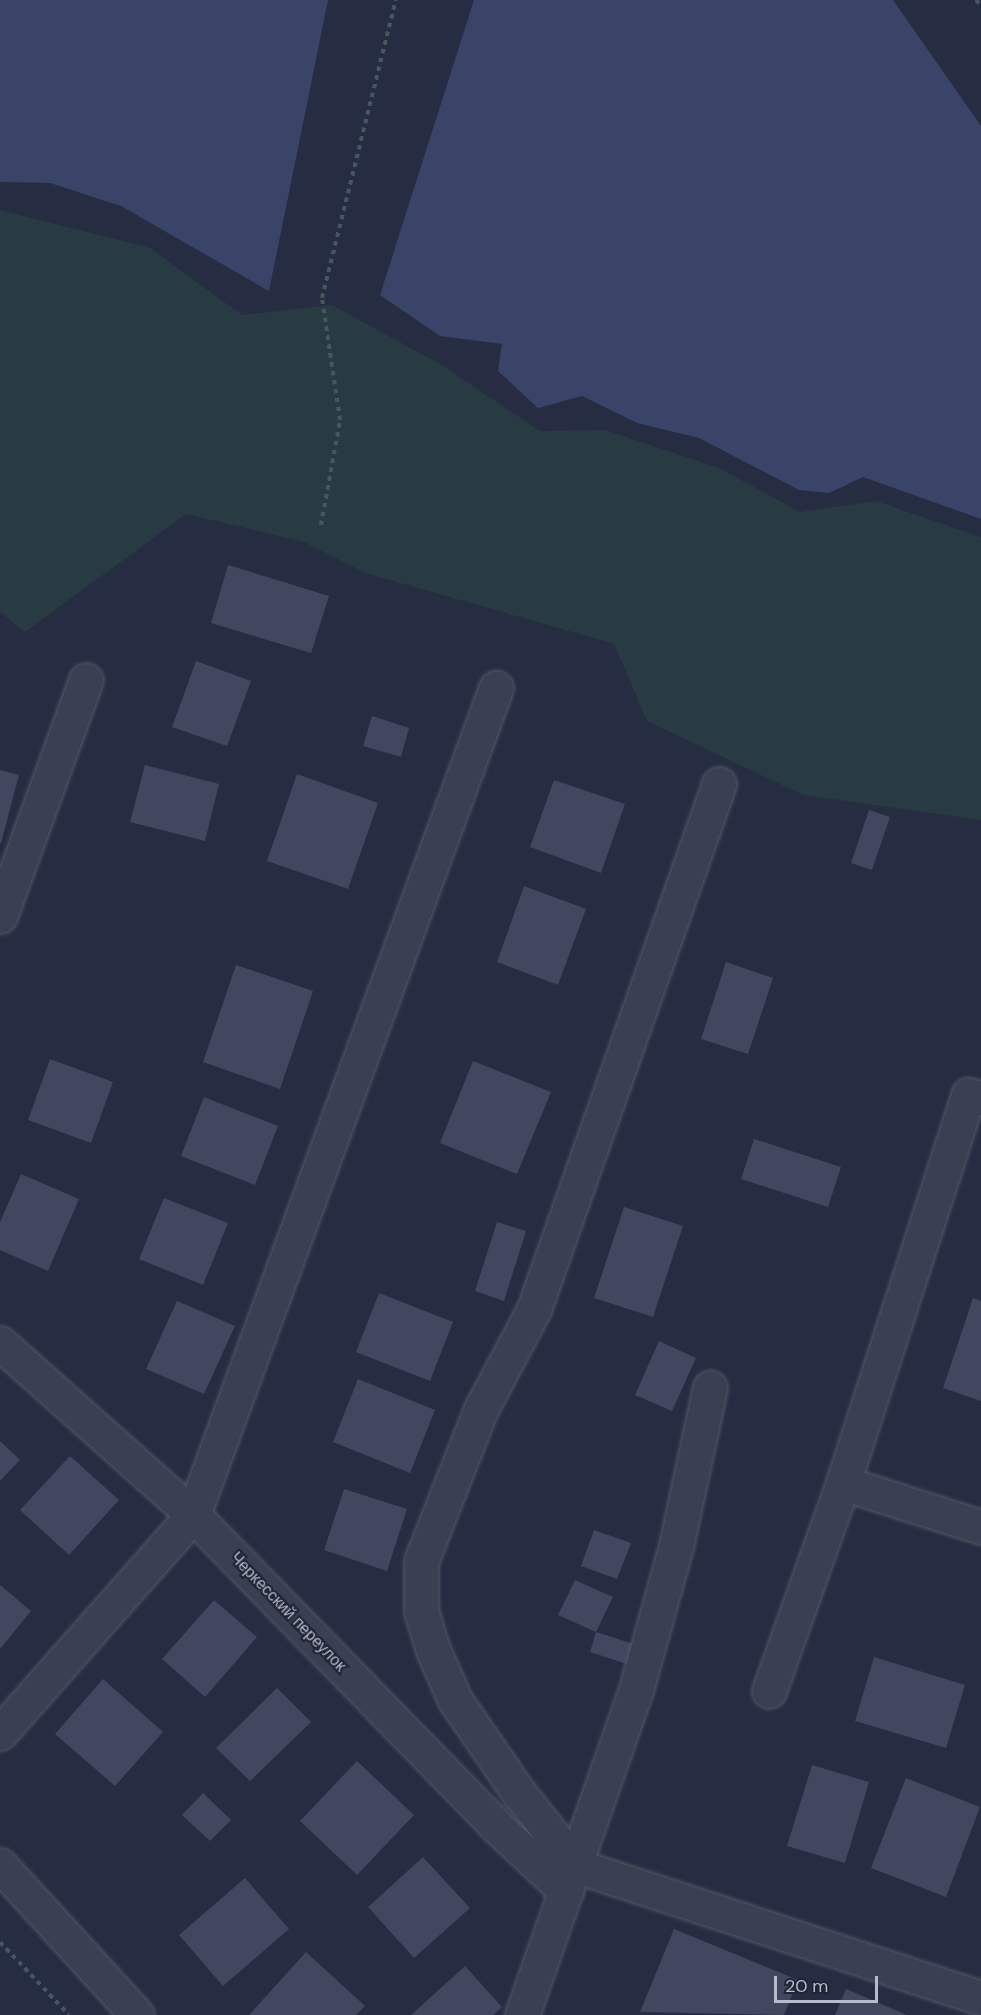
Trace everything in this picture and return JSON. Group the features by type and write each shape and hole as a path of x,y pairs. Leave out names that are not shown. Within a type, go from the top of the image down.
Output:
{"street":[{"path":"0,916 86,680"},
{"path":"0,1733 193,1515 496,688"},
{"path":"719,784 534,1309 481,1410 456,1481 421,1561 421,1611 433,1650 455,1700 519,1793 571,1879 981,1998"},
{"path":"769,1691 843,1483 974,1096"},
{"name":"Черкесский переулок","path":"0,1343 193,1515 496,1826 571,1879"},
{"path":"522,2015 637,1686 673,1557 710,1388"},
{"path":"843,1483 981,1527"},
{"path":"0,1865 137,2015"}],"path":[{"path":"321,525 340,420 322,298 329,278 396,0"},
{"path":"976,0 981,6"},
{"path":"0,1942 69,2015"}],"shaded area":[{"path":"0,210 150,248 242,315 332,305 440,364 540,431 605,430 719,468 800,512 876,501 981,537 981,820 803,795 647,721 614,644 365,573 304,542 186,514 25,632 0,612"}],"water":[{"path":"0,0 328,0 269,291 121,206 50,183 0,182"},
{"path":"474,0 893,0 981,126 981,519 863,477 829,493 799,490 699,438 637,423 582,396 538,408 498,371 502,344 440,336 380,295"}],"building":[{"path":"228,565 329,596 311,653 211,623"},
{"path":"196,661 251,681 227,746 172,727"},
{"path":"372,716 409,728 401,757 363,746"},
{"path":"145,765 219,784 205,841 130,822"},
{"path":"0,770 19,775 1,843 0,843"},
{"path":"297,774 378,803 348,889 267,861"},
{"path":"554,780 625,804 601,873 530,847"},
{"path":"869,810 890,817 872,870 851,863"},
{"path":"524,886 586,909 558,985 497,962"},
{"path":"726,962 773,978 748,1054 701,1039"},
{"path":"236,965 313,991 280,1089 203,1062"},
{"path":"50,1059 113,1082 91,1143 28,1120"},
{"path":"473,1061 551,1092 517,1174 440,1143"},
{"path":"204,1097 278,1126 255,1185 181,1156"},
{"path":"754,1139 841,1167 828,1207 741,1179"},
{"path":"21,1174 79,1199 48,1271 0,1250 0,1222"},
{"path":"164,1198 228,1223 203,1285 139,1259"},
{"path":"624,1207 683,1226 653,1317 594,1298"},
{"path":"497,1222 526,1231 504,1301 475,1291"},
{"path":"379,1293 453,1322 430,1381 356,1352"},
{"path":"973,1298 981,1301 981,1401 943,1388"},
{"path":"177,1301 235,1326 204,1394 146,1369"},
{"path":"659,1341 696,1358 672,1411 635,1395"},
{"path":"358,1379 435,1410 410,1473 333,1442"},
{"path":"0,1441 20,1460 0,1481"},
{"path":"70,1456 119,1500 69,1555 20,1510"},
{"path":"344,1489 407,1509 387,1571 324,1550"},
{"path":"594,1530 631,1543 617,1579 581,1566"},
{"path":"575,1580 613,1597 596,1632 558,1615"},
{"path":"0,1585 31,1611 0,1649"},
{"path":"214,1600 257,1637 205,1697 162,1659"},
{"path":"596,1632 637,1645 630,1665 590,1652"},
{"path":"874,1657 965,1685 946,1748 855,1721"},
{"path":"103,1679 163,1732 115,1786 55,1734"},
{"path":"277,1688 311,1722 250,1781 216,1748"},
{"path":"357,1761 414,1815 357,1875 300,1821"},
{"path":"812,1765 869,1782 845,1863 787,1846"},
{"path":"906,1778 980,1807 946,1897 871,1868"},
{"path":"203,1793 231,1820 210,1841 182,1815"},
{"path":"423,1857 470,1908 414,1958 368,1907"},
{"path":"245,1878 289,1929 223,1986 179,1935"},
{"path":"674,1929 798,1980 784,2015 640,2012"},
{"path":"306,1952 365,2006 356,2015 249,2015"},
{"path":"465,1966 502,2007 493,2015 411,2015"},
{"path":"846,1989 907,2015 835,2015"}]}
